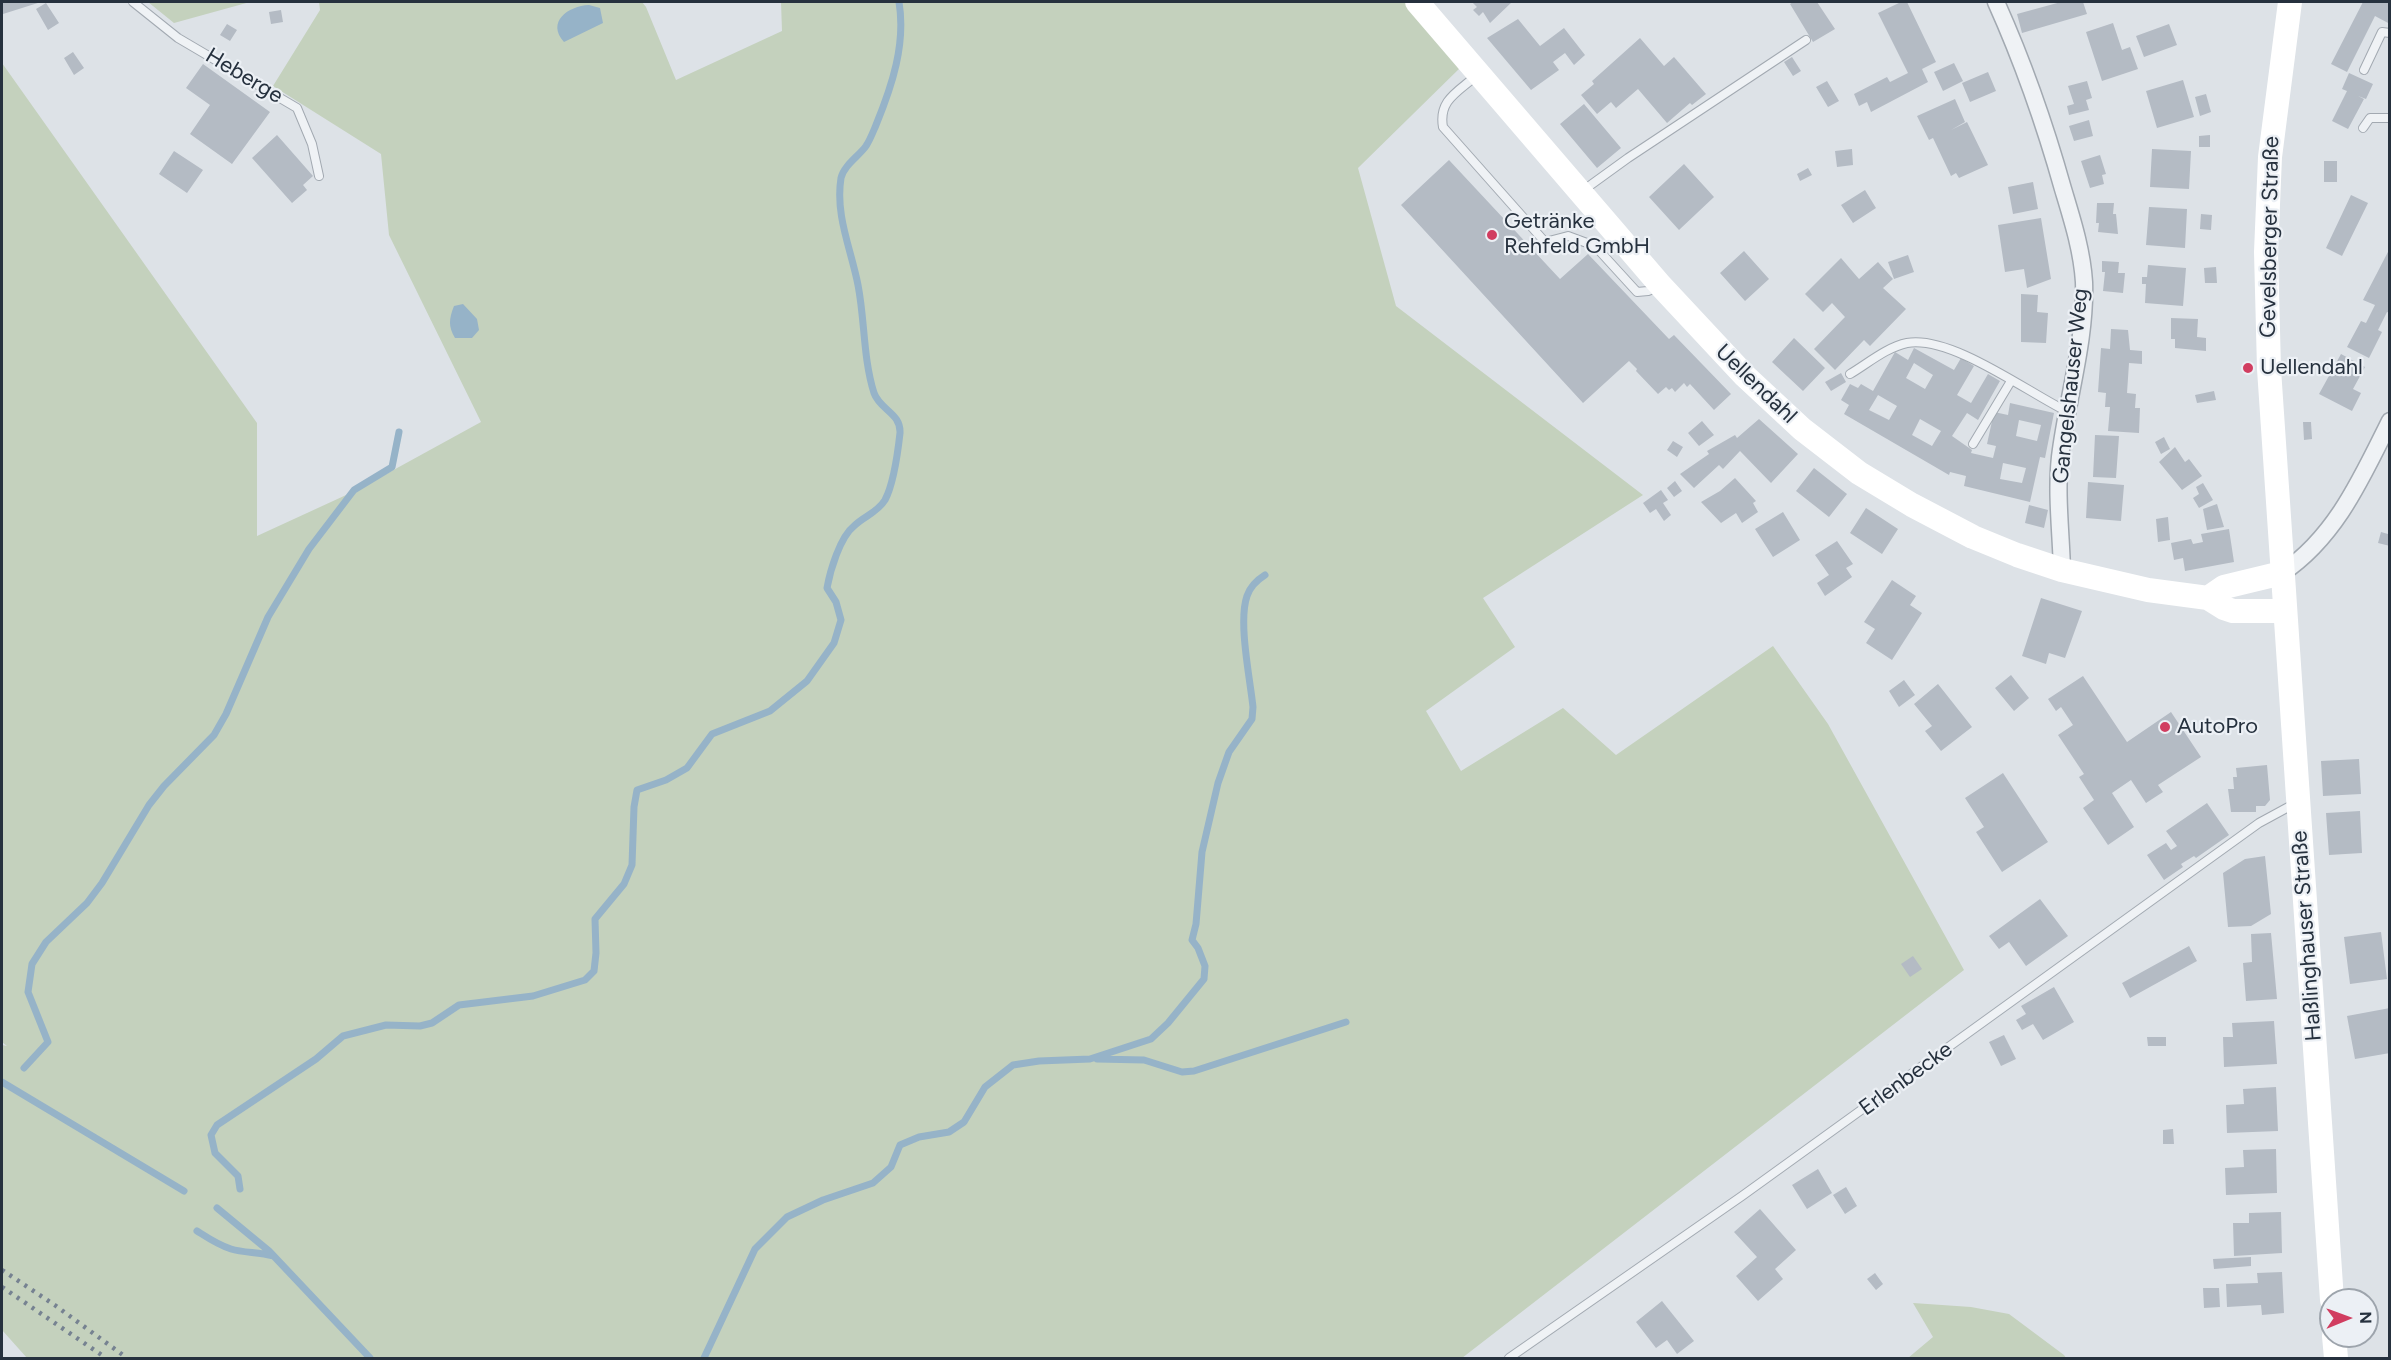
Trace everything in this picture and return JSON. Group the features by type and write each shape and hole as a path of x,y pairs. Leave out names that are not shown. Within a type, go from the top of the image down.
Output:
{"main road":[{"name":"Uellendahl","path":"1417,2 1661,286 1745,376 1802,429 1859,473 1912,505 1973,537 2062,570 2166,594 2208,598 2233,611 2284,611"},
{"name":"Gevelsberger Straße","path":"2282,573 2272,429 2266,252 2273,121 2290,2"},
{"path":"2208,598 2224,587 2282,573"},
{"name":"Haßlinghauser Straße","path":"2282,573 2331,1288"}],"street":[{"name":"Gangelshauser Weg","path":"1996,2 2021,58 2046,132 2081,255 2084,283 2081,326 2058,480 2062,570"},
{"path":"2282,573 2297,563 2333,525 2357,485 2390,421"}],"lane":[{"name":"Heberge","path":"133,2 178,38 297,108 312,144 318,176"},
{"path":"2364,70 2382,32 2390,33"},
{"path":"1581,192 1628,158 1806,40"},
{"path":"1479,74 1446,101 1441,114 1443,127 1545,242 1568,236 1595,246 1637,291 1648,291 1661,286"},
{"path":"2363,128 2370,118 2390,118"},
{"path":"1850,374 1892,348 1906,343 1939,344 2068,412"},
{"path":"1973,444 2011,381"},
{"name":"Erlenbecke","path":"1513,1357 2259,824 2297,802"}],"green space":[{"path":"148,2 250,2 174,23"},
{"path":"319,2 642,2 676,80 782,31 781,2 1406,2 1462,66 1358,168 1396,306 1643,495 1483,598 1515,647 1426,711 1461,771 1563,708 1616,755 1773,646 1828,724 1964,970 1462,1358 27,1358 2,1330 2,1045 7,1046 2,1042 2,63 257,423 257,536 357,490 481,422 389,235 381,154 273,86 320,10"},
{"path":"1913,1303 1971,1307 2009,1314 2066,1358 1908,1358 1933,1337"}],"water":[{"path":"589,5 600,8 603,23 564,42 557,28 562,16 574,8"},
{"path":"463,304 477,319 479,330 472,338 455,338 451,330 450,319 454,306"}],"building":[{"path":"2,2 41,2 3,14"},
{"path":"1472,2 1512,2 1490,23 1483,12 1479,16 1473,10 1477,7"},
{"path":"1817,2 1835,29 1813,42 1790,4"},
{"path":"1901,2 1907,2 1936,62 1922,69 1928,82 1871,112 1867,102 1859,106 1854,94 1887,77 1890,82 1908,73 1878,13"},
{"path":"2061,2 2083,2 2087,14 2022,33 2017,14"},
{"path":"2363,2 2390,2 2390,24 2375,16 2347,72 2331,64"},
{"path":"46,3 59,23 48,30 36,9"},
{"path":"281,10 283,22 271,24 269,12"},
{"path":"1518,19 1540,46 1564,28 1585,55 1574,65 1565,53 1553,62 1559,70 1531,90 1487,38"},
{"path":"2113,23 2122,50 2130,47 2138,69 2102,81 2086,32"},
{"path":"227,24 237,30 230,41 220,35"},
{"path":"2169,24 2177,45 2144,57 2136,36"},
{"path":"1640,38 1664,66 1674,57 1706,94 1692,105 1690,103 1667,123 1638,89 1616,108 1611,102 1597,114 1581,95 1594,84 1592,81"},
{"path":"73,52 84,68 74,75 64,58"},
{"path":"1792,57 1801,71 1793,76 1784,62"},
{"path":"1954,63 1963,81 1943,91 1934,72"},
{"path":"203,64 270,112 232,164 190,134 210,105 186,88"},
{"path":"1988,72 1996,91 1970,102 1962,83"},
{"path":"2349,73 2373,84 2366,99 2358,96 2364,99 2348,129 2332,121 2347,91 2342,89"},
{"path":"2183,80 2194,117 2157,128 2146,91"},
{"path":"1827,81 1839,101 1828,107 1816,87"},
{"path":"2087,81 2092,98 2086,100 2089,110 2069,115 2067,106 2074,104 2068,86"},
{"path":"2206,94 2211,112 2200,116 2195,97"},
{"path":"1955,99 1965,122 1951,130 1967,122 1988,165 1959,178 1956,173 1951,176 1933,138 1929,140 1917,116"},
{"path":"1584,104 1621,148 1597,168 1560,124"},
{"path":"2089,120 2093,136 2074,141 2069,126"},
{"path":"277,135 313,176 303,185 307,190 292,203 252,158"},
{"path":"2210,135 2210,147 2199,147 2199,136"},
{"path":"1852,149 1853,165 1837,167 1835,151"},
{"path":"2152,149 2191,151 2189,189 2150,187"},
{"path":"174,151 203,170 187,193 159,174"},
{"path":"2100,155 2106,174 2102,175 2104,184 2090,188 2081,161"},
{"path":"1449,160 1560,279 1588,254 1669,339 1674,335 1731,394 1714,410 1690,384 1687,387 1684,383 1675,392 1672,388 1669,390 1666,387 1658,394 1629,361 1583,403 1401,205"},
{"path":"2324,161 2337,161 2337,182 2324,182"},
{"path":"1684,164 1714,197 1679,230 1649,197"},
{"path":"1808,168 1812,175 1800,181 1797,174"},
{"path":"2033,182 2038,209 2013,214 2008,187"},
{"path":"1865,190 1876,208 1853,223 1841,205"},
{"path":"2351,195 2368,203 2342,256 2326,248"},
{"path":"2097,203 2114,203 2113,214 2116,214 2118,234 2098,232"},
{"path":"2149,207 2187,209 2185,248 2146,245"},
{"path":"2201,214 2212,215 2211,230 2200,229"},
{"path":"2041,218 2051,279 2027,288 2024,269 2005,272 1998,225"},
{"path":"2390,248 2390,313 2387,312 2378,330 2382,332 2369,358 2347,347 2361,321 2366,323 2375,305 2363,300"},
{"path":"1744,251 1769,279 1745,301 1720,273"},
{"path":"1908,255 1914,272 1894,279 1888,262"},
{"path":"1841,258 1859,279 1878,262 1893,279 1883,288 1906,309 1870,346 1864,340 1835,370 1814,349 1845,317 1832,303 1823,312 1805,294"},
{"path":"2102,261 2119,262 2118,273 2125,273 2123,293 2103,291 2105,272 2102,272"},
{"path":"2148,265 2186,268 2183,306 2145,303 2146,284 2142,284 2142,277 2147,277"},
{"path":"2216,267 2217,283 2205,283 2204,268"},
{"path":"2021,294 2038,295 2037,312 2048,313 2046,343 2021,342"},
{"path":"2171,318 2198,319 2197,337 2206,338 2206,351 2175,348 2175,339 2171,339"},
{"path":"2111,329 2128,330 2130,350 2142,351 2142,364 2129,363 2127,393 2136,394 2135,408 2140,408 2139,433 2108,431 2110,407 2105,407 2106,393 2098,392 2101,348 2110,349"},
{"path":"1794,338 1825,368 1803,391 1772,362"},
{"path":"1914,348 1954,370 1961,358 1974,366 1957,395 1971,403 1988,374 2000,381 1978,420 1967,413 1952,436 1972,450 1971,453 1993,458 1996,446 1987,444 1994,412 2008,415 2010,403 2054,413 2045,458 2040,457 2030,502 1964,486 1966,476 1950,472 1949,475 1844,414 1849,405 1841,400 1850,384 1858,388 1861,384 1873,391 1895,352 1908,360","holes":["1914,363 1933,375 1925,389 1906,378","1878,395 1897,406 1889,420 1869,410","1920,419 1941,431 1932,446 1912,435","2019,420 2041,425 2037,441 2016,436","2003,463 2026,468 2022,483 2000,479"]},
{"path":"2341,354 2365,367 2353,389 2361,393 2352,411 2319,394"},
{"path":"1841,373 1846,382 1831,391 1825,382"},
{"path":"2214,391 2216,400 2197,403 2195,395"},
{"path":"1759,419 1798,454 1771,483 1740,451 1723,469 1719,465 1694,488 1680,474 1709,454 1707,451 1735,435 1737,438"},
{"path":"1702,421 1714,435 1699,446 1688,433"},
{"path":"2303,422 2311,422 2312,439 2304,440"},
{"path":"2095,435 2119,436 2116,478 2093,477"},
{"path":"2164,437 2170,449 2161,454 2155,442"},
{"path":"1673,441 1683,447 1677,457 1667,450"},
{"path":"2175,447 2185,462 2189,459 2202,476 2182,490 2159,462"},
{"path":"1814,468 1847,494 1829,517 1796,491"},
{"path":"1735,478 1756,501 1753,503 1758,512 1742,523 1736,513 1721,523 1701,502 1720,491"},
{"path":"1675,481 1682,491 1674,497 1667,488"},
{"path":"2088,482 2124,485 2121,521 2086,518"},
{"path":"2203,483 2213,500 2199,508 2193,498 2199,494 2196,487"},
{"path":"1661,490 1668,500 1663,503 1671,515 1664,521 1656,509 1650,513 1643,503"},
{"path":"2217,504 2224,527 2207,530 2203,509"},
{"path":"2029,505 2048,510 2044,528 2025,523"},
{"path":"1866,508 1898,529 1882,554 1850,533"},
{"path":"1783,512 1800,540 1773,557 1755,529"},
{"path":"2168,517 2170,540 2158,542 2156,519"},
{"path":"2229,529 2234,562 2185,571 2183,558 2174,560 2171,543 2191,539 2193,544 2203,542 2201,534"},
{"path":"2390,530 2390,546 2378,543 2381,532 2388,534"},
{"path":"1837,541 1853,564 1846,568 1852,577 1825,596 1817,583 1829,575 1815,555"},
{"path":"1892,580 1916,596 1910,605 1922,613 1892,660 1866,643 1875,629 1864,622"},
{"path":"2041,598 2082,611 2065,658 2049,653 2046,664 2022,656"},
{"path":"2011,675 2029,698 2014,711 1995,688"},
{"path":"2083,676 2127,742 2171,712 2201,757 2158,785 2163,792 2146,803 2131,780 2112,793 2134,827 2108,845 2083,808 2094,800 2079,777 2084,774 2058,735 2073,725 2061,707 2056,711 2048,699"},
{"path":"1904,680 1915,695 1899,707 1889,691"},
{"path":"1938,684 1972,727 1941,751 1925,731 1932,726 1914,704"},
{"path":"2359,759 2361,794 2323,796 2321,761"},
{"path":"2267,765 2270,800 2265,806 2256,806 2256,812 2231,812 2228,789 2234,789 2233,777 2237,777 2236,768"},
{"path":"2003,773 2048,842 2002,872 1976,832 1984,827 1965,798"},
{"path":"2207,803 2229,835 2196,858 2194,856 2181,864 2183,867 2164,880 2147,855 2166,843 2171,850 2177,846 2166,831"},
{"path":"2360,811 2362,853 2329,855 2326,813"},
{"path":"2265,856 2271,914 2251,926 2228,927 2223,873 2245,859"},
{"path":"2040,899 2068,936 2026,966 2009,942 1999,949 1989,936"},
{"path":"2381,932 2387,979 2350,984 2344,937"},
{"path":"2271,933 2277,999 2246,1001 2243,963 2252,962 2251,934"},
{"path":"2189,946 2197,961 2130,998 2122,983"},
{"path":"1913,956 1922,969 1910,977 1901,964"},
{"path":"2054,987 2074,1022 2043,1040 2033,1024 2022,1030 2016,1020 2026,1014 2021,1006"},
{"path":"2390,1008 2390,1053 2355,1059 2347,1016"},
{"path":"2274,1021 2277,1064 2224,1067 2223,1037 2233,1037 2232,1023"},
{"path":"2004,1035 2016,1059 2001,1066 1989,1042"},
{"path":"2147,1037 2166,1037 2166,1046 2148,1046"},
{"path":"2276,1087 2278,1131 2227,1133 2226,1105 2244,1104 2243,1089"},
{"path":"2173,1129 2174,1144 2163,1144 2163,1130"},
{"path":"2276,1149 2277,1193 2226,1195 2225,1168 2244,1167 2243,1150"},
{"path":"1818,1169 1832,1193 1807,1209 1792,1185"},
{"path":"1846,1187 1857,1206 1845,1214 1833,1195"},
{"path":"1760,1209 1796,1250 1775,1269 1783,1279 1758,1301 1736,1276 1757,1257 1734,1232"},
{"path":"2281,1212 2282,1253 2234,1256 2233,1223 2249,1223 2249,1213"},
{"path":"2251,1257 2251,1266 2214,1269 2213,1259"},
{"path":"2282,1272 2284,1313 2262,1315 2261,1305 2227,1307 2226,1284 2258,1283 2257,1273"},
{"path":"1875,1273 1883,1284 1876,1290 1867,1279"},
{"path":"2203,1288 2219,1288 2220,1307 2204,1308"},
{"path":"1662,1301 1694,1341 1677,1354 1667,1340 1656,1348 1636,1322"}],"waterway":[{"path":"240,1189 238,1176 215,1153 211,1135 217,1125 316,1059 343,1036 386,1025 420,1026 432,1023 459,1005 533,996 585,980 594,971 595,919 624,884 632,865 634,807 637,790 666,780 687,768 712,734 770,711 807,681 834,643 841,620 836,602 827,588 833,564 849,531 885,500 893,477 900,433 897,421 877,399 870,380 860,299 840,205 843,173 869,141 892,80 901,33 899,2"},
{"path":"24,1068 48,1042 28,992 32,964 46,942 87,903 102,883 149,805 164,786 214,735 226,714 268,617 309,549 354,490 392,467 399,432"},
{"path":"704,1358 755,1249 787,1217 823,1200 873,1183 891,1167 900,1145 919,1137 949,1132 964,1122 985,1087 1013,1065 1039,1061 1090,1059 1151,1039 1168,1023 1204,979 1205,966 1192,940 1196,924 1202,852 1218,783 1229,752 1252,719 1253,707 1244,635 1245,607 1250,590 1265,575"},
{"path":"1097,1059 1144,1060 1182,1072 1194,1071 1346,1022"},
{"path":"2,1082 184,1191"},
{"path":"217,1208 269,1251 370,1358"},
{"path":"197,1231 231,1249 273,1256"}],"railway":[{"path":"2,1270 127,1358"},
{"path":"2,1287 106,1358"}],"place":[{"name":"Getränke Rehfeld GmbH","path":"1492,235"},
{"name":"Uellendahl","path":"2248,368"},
{"name":"AutoPro","path":"2165,727"}]}
